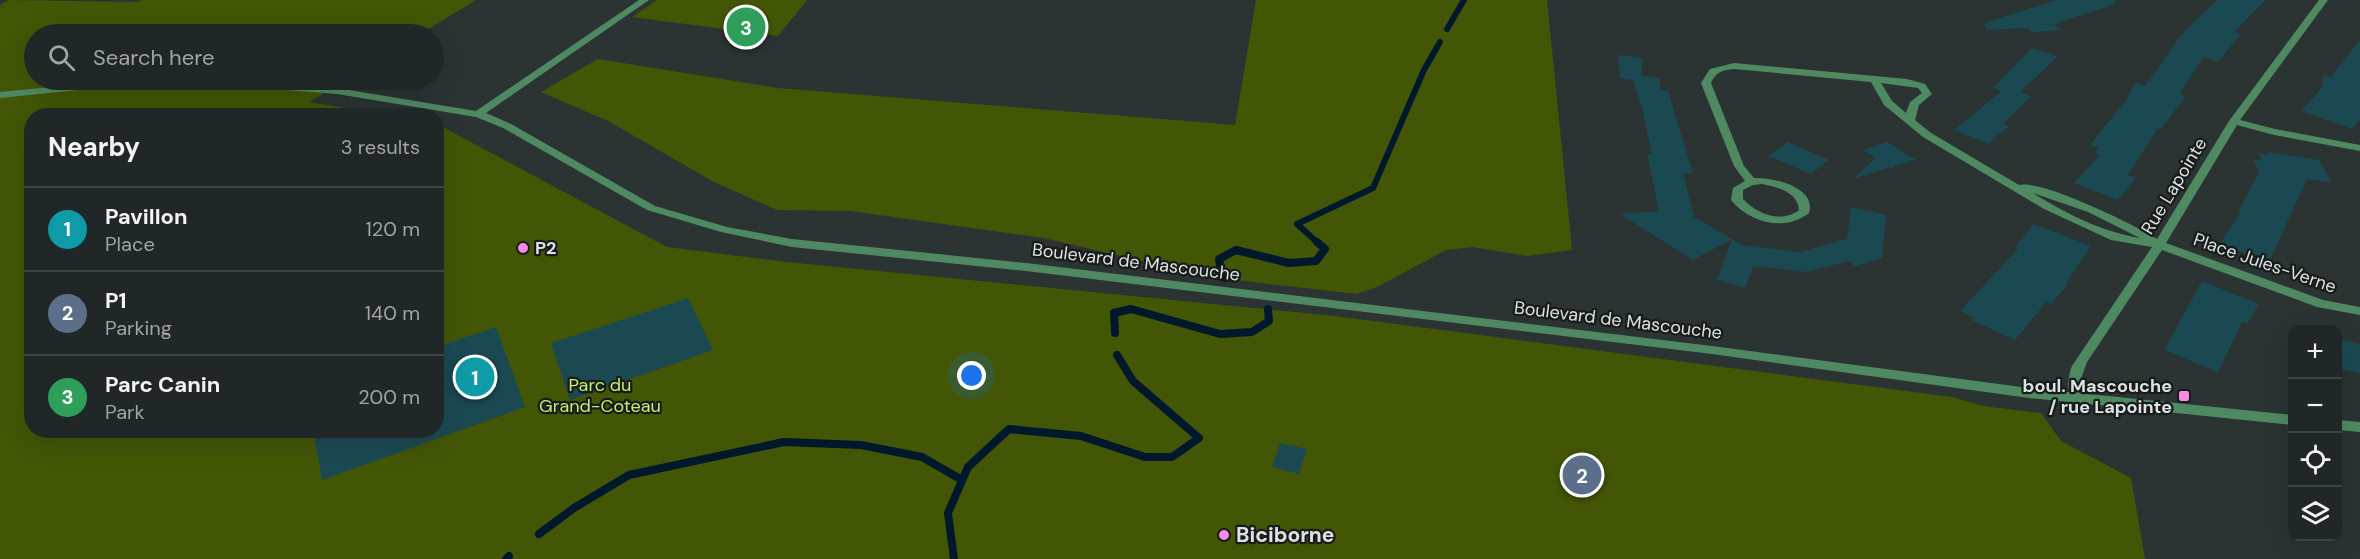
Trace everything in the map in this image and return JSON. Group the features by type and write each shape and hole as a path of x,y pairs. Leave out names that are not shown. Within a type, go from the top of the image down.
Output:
{"street":[{"path":"478,114 645,0"},
{"name":"Rue Lapointe","path":"2077,398 2074,382 2081,361 2159,245 2234,121 2324,0"},
{"path":"1751,182 1739,166 1706,83 1714,68 1734,66 1907,82 1922,86 1927,94 1914,104 1909,122"},
{"path":"1875,80 1888,103 1909,122 2048,207 2107,235 2159,245"},
{"name":"Boulevard de Mascouche","path":"0,95 48,90"},
{"name":"Boulevard de Mascouche","path":"325,90 441,108"},
{"name":"Boulevard de Mascouche","path":"444,108 478,114 507,126 651,208 725,230 792,243 1026,267 1446,317 2077,398 2288,420"},
{"path":"2234,121 2274,132 2360,148"},
{"path":"1751,182 1785,187 1802,198 1806,205 1805,211 1793,219 1782,220 1771,219 1750,211 1737,200 1736,194 1738,188 1751,182"},
{"path":"2010,184 2057,196 2126,223 2159,245"},
{"name":"Place Jules-Verne","path":"2159,245 2321,304 2360,311"},
{"path":"2342,425 2360,427"}],"green space":[{"name":"Parc du Grand-Coteau","path":"9,0 138,2 142,0 476,0 436,24 24,24 24,90 329,90 309,102 345,108 24,108 24,438 444,438 444,128 667,247 787,262 1335,316 1952,397 1983,406 2041,413 2061,441 2131,478 2145,559 0,559 0,5"},
{"path":"657,0 807,0 778,36 632,17"},
{"path":"1256,0 1547,0 1572,250 1527,256 1473,247 1446,250 1377,287 1356,294 1210,277 1044,238 850,211 777,210 714,182 608,121 541,92 598,59 778,88 1235,125"}],"building":[{"path":"2057,0 2115,0 2115,4 2054,24 2062,30 2032,32 2027,28 1986,30 1984,23"},
{"path":"2217,0 2265,0 2234,32 2241,34 2218,62 2204,57 2179,94 2186,96 2161,129 2158,128 2128,175 2136,178 2118,200 2074,183 2100,155 2094,153 2098,148 2090,145 2126,100 2135,83 2145,86 2182,34"},
{"path":"2360,40 2360,119 2352,129 2301,111 2322,88 2324,75 2331,77"},
{"path":"2032,48 2058,56 2020,92 2031,96 2003,124 2009,126 1988,144 1954,130 2002,91 1993,88"},
{"path":"1618,55 1643,58 1641,76 1659,78 1661,90 1668,91 1693,173 1683,173 1694,217 1732,239 1693,260 1620,214 1659,211 1647,154 1652,154 1642,108 1633,80 1620,78"},
{"path":"1787,142 1829,160 1811,174 1768,156"},
{"path":"1887,142 1916,160 1894,166 1893,169 1890,167 1853,179 1876,158 1863,150"},
{"path":"2267,152 2319,160 2332,183 2307,179 2269,262 2220,244 2241,211 2239,210 2259,173 2253,159 2262,161 2258,153 2269,155"},
{"path":"1851,207 1886,215 1882,258 1855,266 1849,261 1807,272 1753,266 1745,288 1717,280 1732,239 1742,245 1800,252 1847,239"},
{"path":"2033,224 2091,246 2066,283 2068,284 2051,304 2046,302 2015,340 1972,320 1974,317 1960,311 2018,249 2015,248"},
{"path":"2202,281 2259,304 2247,324 2242,322 2218,372 2164,350"},
{"path":"688,298 713,350 570,400 551,343"},
{"path":"496,327 525,407 444,436 444,344"},
{"path":"2342,340 2360,344 2360,373 2342,369"},
{"path":"314,438 439,438 322,480"},
{"path":"1280,443 1307,449 1299,474 1272,467"}],"waterway":[{"path":"1447,29 1464,0"},
{"path":"1318,243 1297,224 1373,188 1424,70 1440,42"},
{"path":"1225,278 1222,276 1219,259 1236,250 1289,263 1316,261 1325,249 1317,242"},
{"path":"1115,333 1114,313 1131,309 1220,334 1252,332 1269,321 1268,309"},
{"path":"954,559 948,513 968,467 1009,429 1081,436 1145,457 1172,457 1199,438 1133,381 1117,355"},
{"path":"539,534 574,508 629,475 784,442 861,445 922,457 962,480"},
{"path":"506,559 509,556"}],"place":[{"name":"Parc Canin","path":"746,27"},
{"name":"P2","path":"523,248"},
{"name":"Pavillon","path":"475,377"},
{"name":"boul. Mascouche / rue Lapointe","path":"2184,396"},
{"name":"P1","path":"1582,475"},
{"name":"Biciborne","path":"1224,535"}]}
